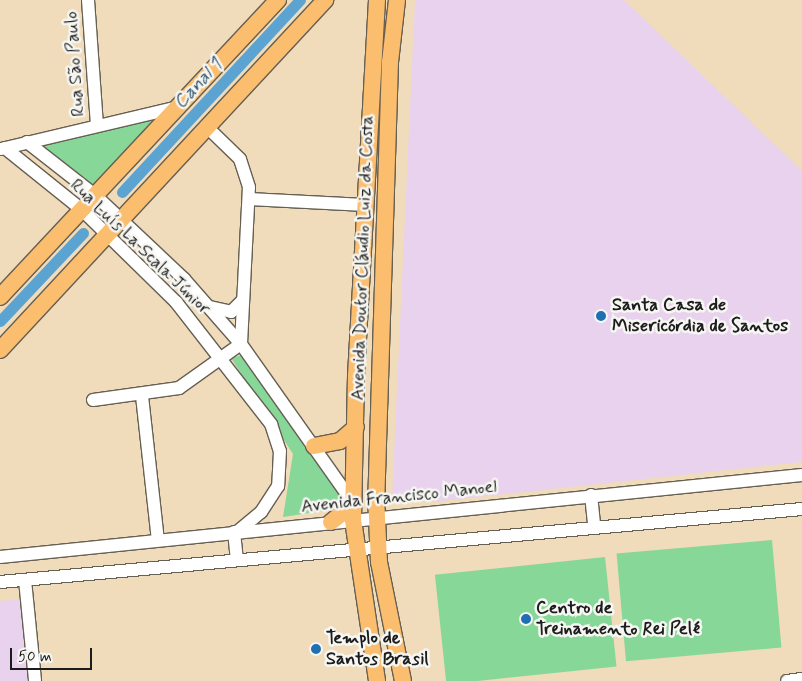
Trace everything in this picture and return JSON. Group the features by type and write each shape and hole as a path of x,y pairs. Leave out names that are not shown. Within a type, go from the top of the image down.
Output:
{"main road":[{"path":"0,297 278,0"},
{"name":"Avenida Doutor Cláudio Luiz da Costa","path":"362,515 390,62 397,0"},
{"path":"0,350 325,1"},
{"name":"Avenida Doutor Cláudio Luiz da Costa","path":"362,515 356,427 364,205 375,2"},
{"path":"314,446 340,441 356,427"},
{"path":"331,522 362,515"},
{"path":"362,515 355,549 377,681"},
{"path":"362,515 378,552 402,681"}],"street":[{"name":"Rua São Paulo","path":"88,0 97,126"},
{"path":"3,148 178,107"},
{"path":"93,400 142,396 185,386 240,344 250,199 240,159 207,128"},
{"name":"Rua Luís La Scala Júnior","path":"27,142 96,196 206,304 240,344 362,515"},
{"name":"Rua Luís La Scala Júnior","path":"3,148 82,210 176,302 223,358 271,424 280,451 278,486 261,512 235,534"},
{"path":"250,199 364,205"},
{"path":"206,304 227,313 244,300"},
{"path":"142,396 158,540"},
{"name":"Avenida Francisco Manoel","path":"362,515 591,498 802,476"},
{"path":"591,498 593,524"},
{"path":"0,582 237,557 355,549 378,552 593,524 802,509"},
{"name":"Avenida Francisco Manoel","path":"0,557 158,540 235,534 331,522"},
{"path":"235,534 237,557"},
{"path":"25,580 36,681"},
{"path":"786,681 802,679"}],"shaded area":[{"name":"Santa Casa de Misericórdia de Santos","path":"415,0 624,0 802,171 802,462 432,502 392,499"},
{"path":"26,599 34,681 0,681 0,601"}],"green space":[{"path":"170,112 94,191 34,144"},
{"path":"243,355 345,500 342,508 283,517 293,454 231,358"},
{"name":"Centro de Treinamento Rei Pelé","path":"772,540 781,648 626,661 617,554"},
{"name":"Centro de Treinamento Rei Pelé","path":"605,557 616,666 478,681 446,681 435,575"}],"waterway":[{"name":"Canal 1","path":"122,192 300,0"},
{"name":"Canal 1","path":"0,321 83,233"}],"place":[{"name":"Santa Casa de Misericórdia de Santos","path":"601,316"},
{"name":"Centro de Treinamento Rei Pelé","path":"526,619"},
{"name":"Templo de Santos Brasil","path":"316,649"}]}
